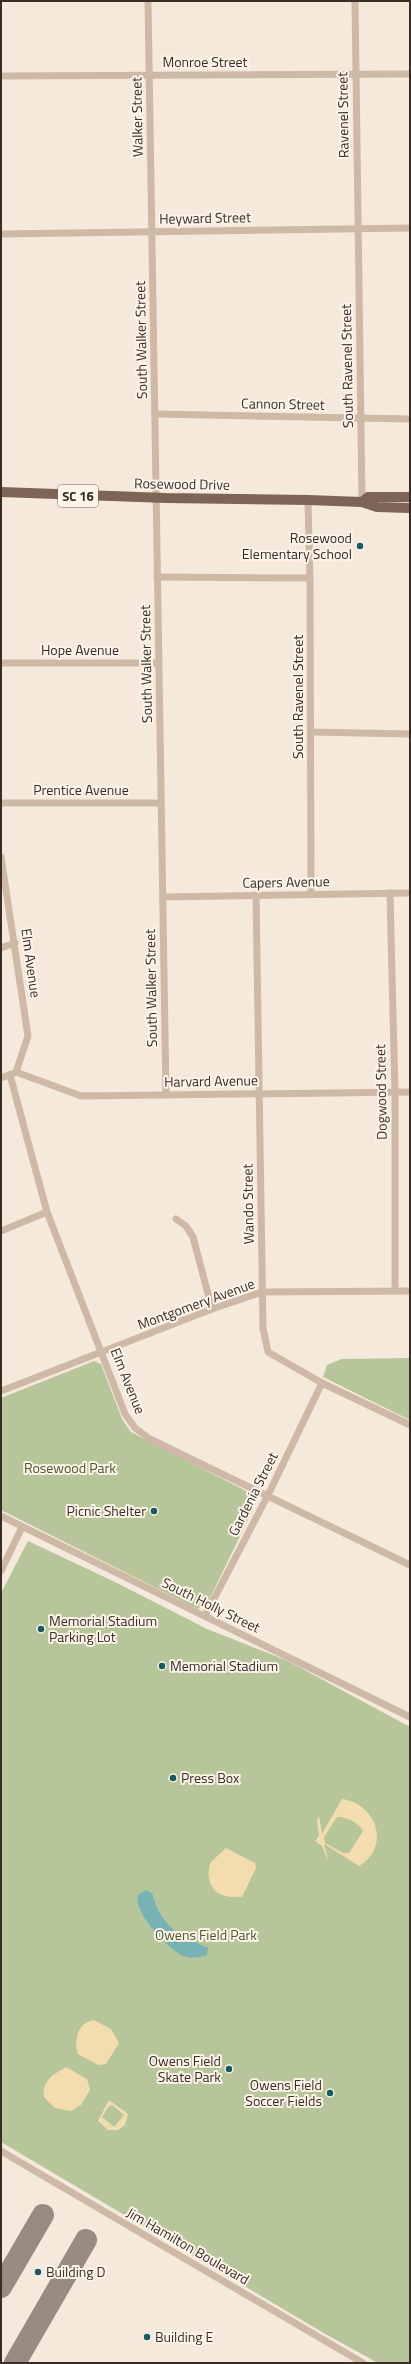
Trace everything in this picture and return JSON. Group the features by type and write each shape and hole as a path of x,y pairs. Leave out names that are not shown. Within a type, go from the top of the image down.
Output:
{"main road":[{"name":"Rosewood Drive","path":"1,492 156,498 362,502 377,507 410,508"},
{"name":"Rosewood Drive","path":"362,502 368,497 410,497"}],"street":[{"name":"Walker Street","path":"148,1 152,232"},
{"name":"Ravenel Street","path":"355,1 358,229"},
{"name":"Monroe Street","path":"1,76 410,74"},
{"name":"Heyward Street","path":"1,234 410,228"},
{"name":"South Ravenel Street","path":"358,229 362,502"},
{"name":"South Walker Street","path":"152,232 166,1095"},
{"name":"Cannon Street","path":"155,414 410,419"},
{"name":"South Ravenel Street","path":"308,500 311,732 310,894"},
{"path":"157,576 310,578"},
{"name":"Hope Avenue","path":"1,663 159,663"},
{"path":"311,732 410,734"},
{"name":"Prentice Avenue","path":"1,803 161,803"},
{"name":"Elm Avenue","path":"1,857 28,1036 13,1073 47,1212 125,1414 135,1428 150,1439 410,1565"},
{"name":"Dogwood Street","path":"390,893 395,1092 395,1291"},
{"name":"Capers Avenue","path":"162,897 410,893"},
{"name":"Wando Street","path":"256,895 262,1292 263,1328 268,1352 322,1383 410,1425"},
{"path":"1,948 15,943"},
{"path":"1,1078 13,1073"},
{"name":"Harvard Avenue","path":"13,1073 81,1096 410,1092"},
{"path":"1,1230 47,1212"},
{"path":"176,1219 186,1226 193,1237 212,1309"},
{"name":"Montgomery Avenue","path":"1,1391 212,1309 262,1292 410,1291"},
{"name":"Gardenia Street","path":"205,1616 268,1495 322,1383"},
{"name":"South Holly Street","path":"1,1516 410,1717"},
{"path":"1,1571 22,1527"},
{"name":"Jim Hamilton Boulevard","path":"1,2151 363,2363"}],"green space":[{"path":"410,1358 410,1420 323,1377 327,1365 342,1359"},
{"name":"Rosewood Park","path":"94,1361 101,1364 122,1419 131,1432 256,1496 258,1499 208,1602 198,1609 1,1510 1,1398"},
{"name":"Owens Field Park","path":"28,1541 115,1582 207,1629 288,1661 410,1727 410,2363 378,2363 327,2335 1,2142 1,1593"}],"sand":[{"path":"342,1799 354,1802 364,1808 376,1827 377,1838 375,1848 369,1858 359,1866 324,1844 329,1862 322,1846 315,1841 319,1836 317,1820 319,1816 322,1834","holes":["337,1817 341,1817 355,1823 363,1831 349,1853 343,1853 325,1843 324,1837"]},
{"path":"226,1848 255,1863 256,1868 242,1897 230,1897 221,1894 213,1888 210,1883 209,1867 211,1862"},
{"path":"94,2020 111,2029 119,2043 106,2064 98,2065 78,2054 76,2043 78,2032 84,2024"},
{"path":"66,2067 87,2079 90,2090 81,2105 71,2111 55,2108 44,2097 45,2086 49,2079"},
{"path":"109,2100 128,2114 125,2125 118,2130 108,2130 98,2121","holes":["112,2105 124,2115 114,2127 102,2117 109,2106"]}],"water":[{"path":"146,1890 152,1893 161,1915 172,1929 188,1939 208,1948 207,1955 194,1958 186,1957 179,1954 162,1939 146,1920 138,1902 138,1895"}],"taxiway":[{"path":"1,2287 43,2215"},
{"path":"15,2363 86,2240"}],"place":[{"name":"Rosewood Elementary School","path":"360,546"},
{"name":"Picnic Shelter","path":"154,1511"},
{"name":"Memorial Stadium Parking Lot","path":"41,1629"},
{"name":"Memorial Stadium","path":"162,1666"},
{"name":"Press Box","path":"173,1778"},
{"name":"Owens Field Skate Park","path":"229,2069"},
{"name":"Owens Field Soccer Fields","path":"330,2093"},
{"name":"Building D","path":"38,2272"},
{"name":"Building E","path":"147,2337"}]}
